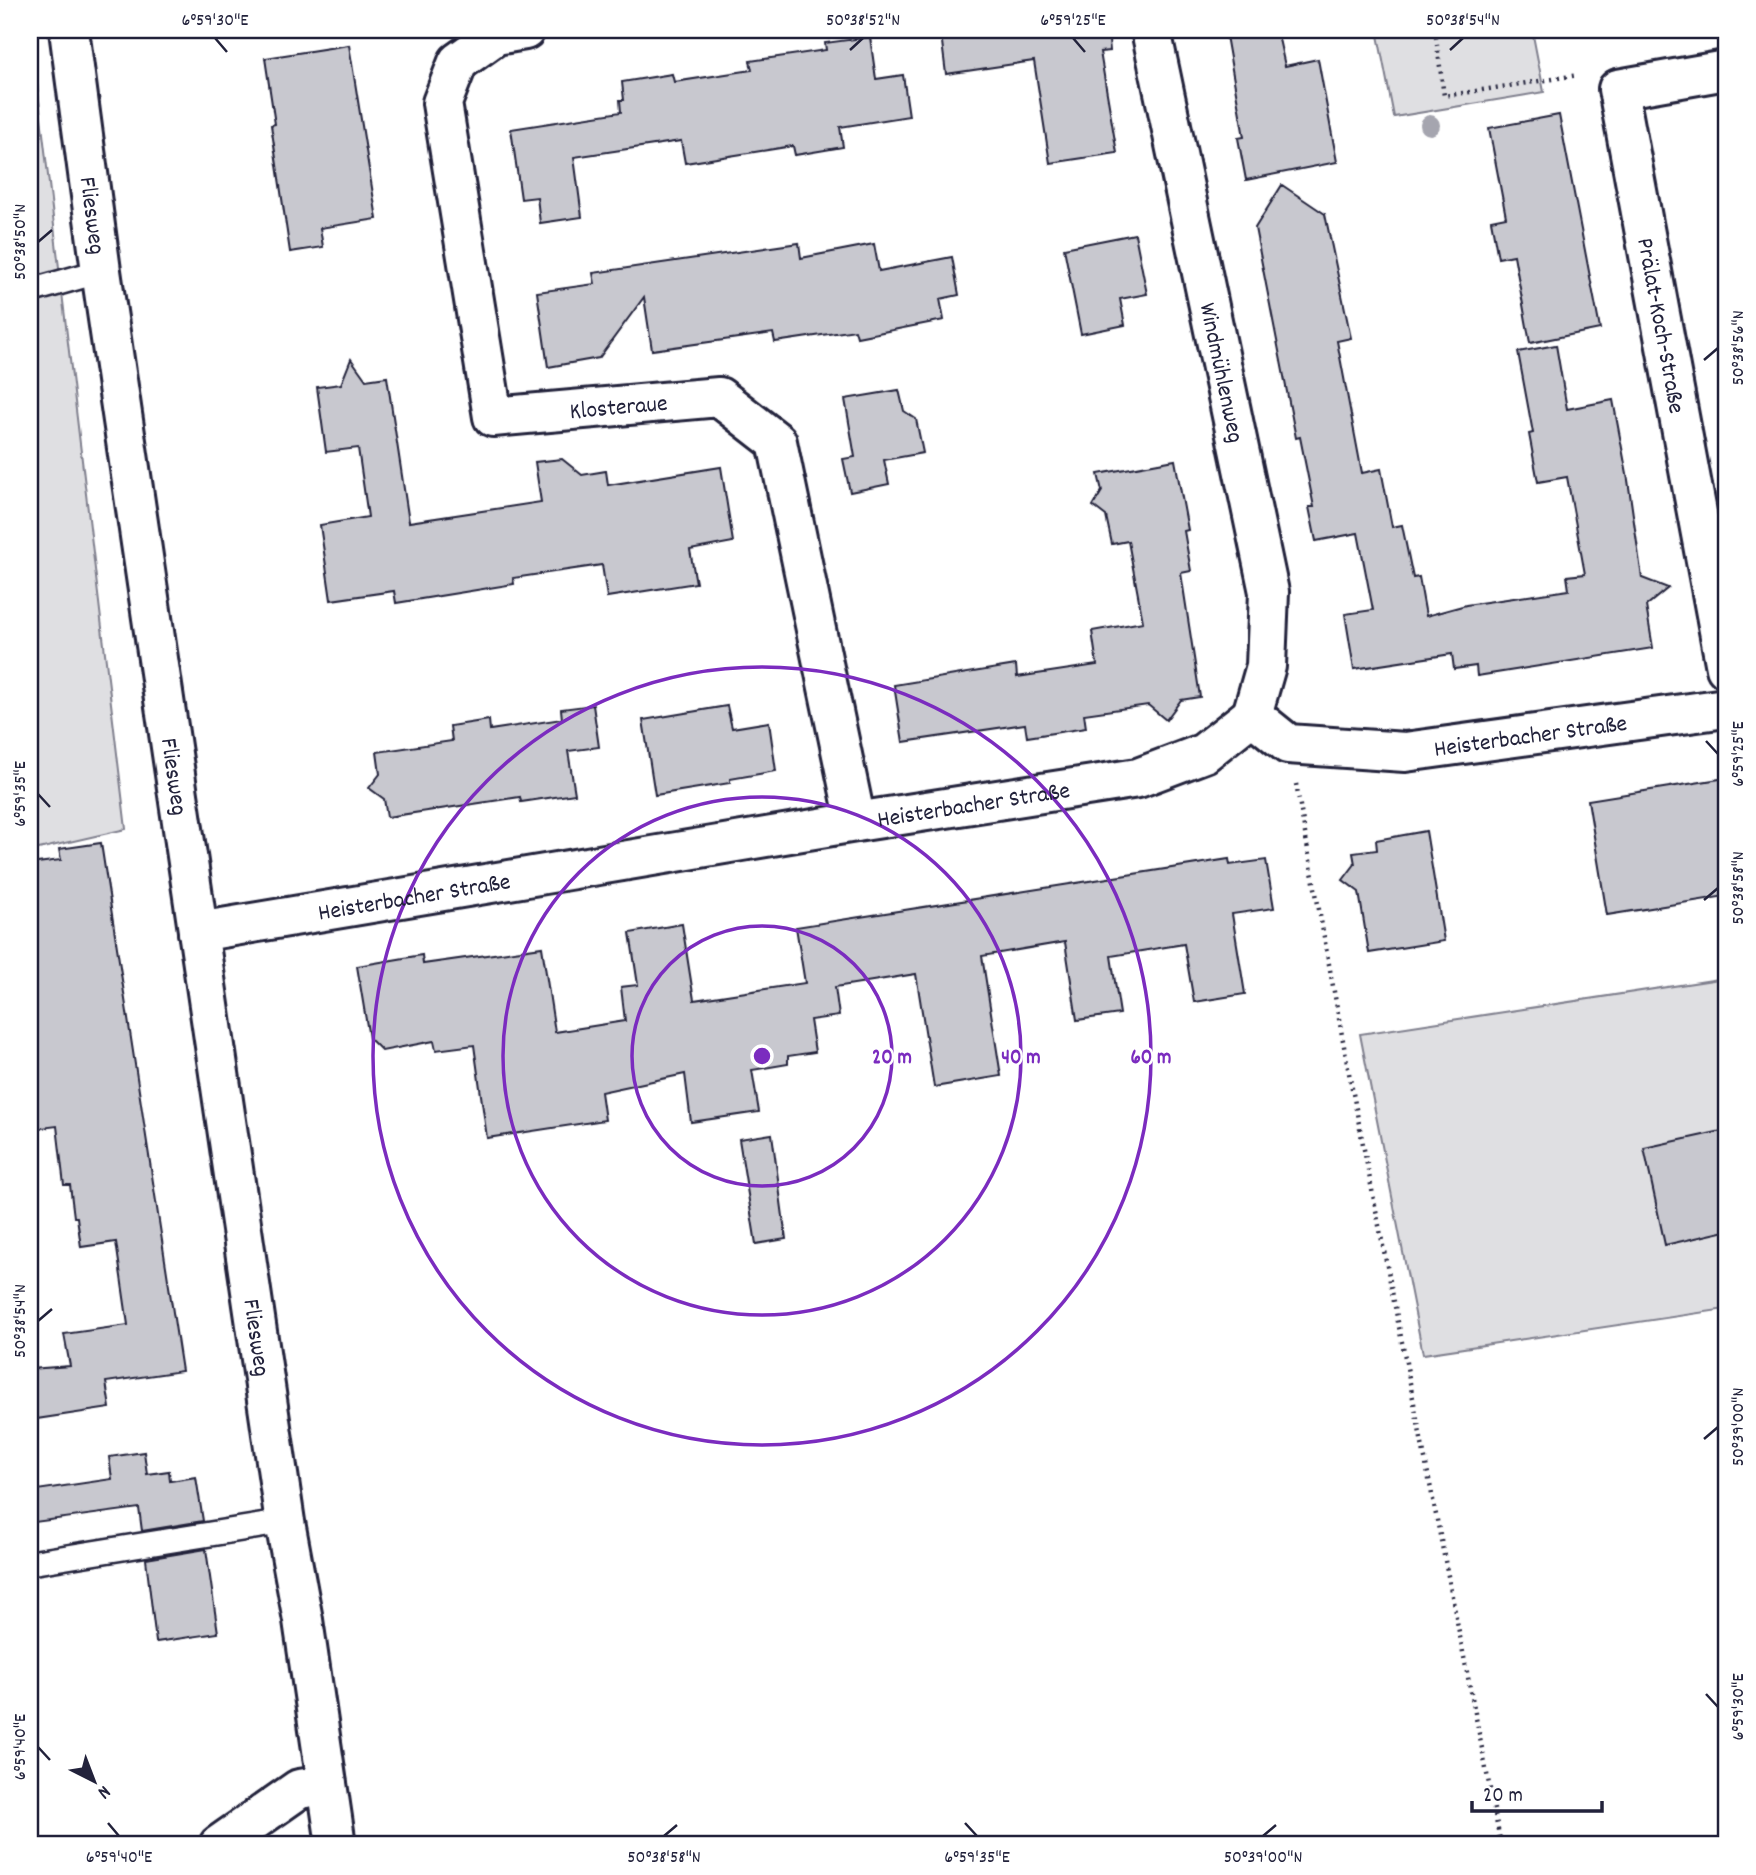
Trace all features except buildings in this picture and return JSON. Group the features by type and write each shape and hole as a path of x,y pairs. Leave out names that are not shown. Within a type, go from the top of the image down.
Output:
{"street":[{"name":"Fliesweg","path":"69,30 101,271 198,932 285,1522 303,1620 336,1845"},
{"name":"Klosteraue","path":"525,30 496,35 458,62 442,103 493,417 719,397 777,442 856,822"},
{"name":"Windmühlenweg","path":"1151,30 1269,592 1266,666 1252,715"},
{"path":"1618,89 1726,70"},
{"name":"Prälat-Koch-Straße","path":"1618,89 1726,668"},
{"name":"Heisterbacher Straße","path":"1288,744 1405,752 1726,708"},
{"name":"Heisterbacher Straße","path":"198,932 856,822 1138,778 1205,753 1252,715"},
{"path":"1252,715 1288,744"},
{"path":"219,1845 299,1788 327,1785"}],"lane":[{"path":"30,291 101,271"},
{"path":"30,1563 285,1522"}],"path":[{"path":"1435,30 1444,96 1583,74 1618,89"},
{"path":"1288,744 1356,1109 1501,1845"}],"shaded area":[{"path":"30,30 34,32 31,33 126,829 30,851"},
{"path":"1377,30 1532,30 1544,92 1394,117"},
{"path":"1726,978 1726,1309 1423,1354 1360,1034"}]}
